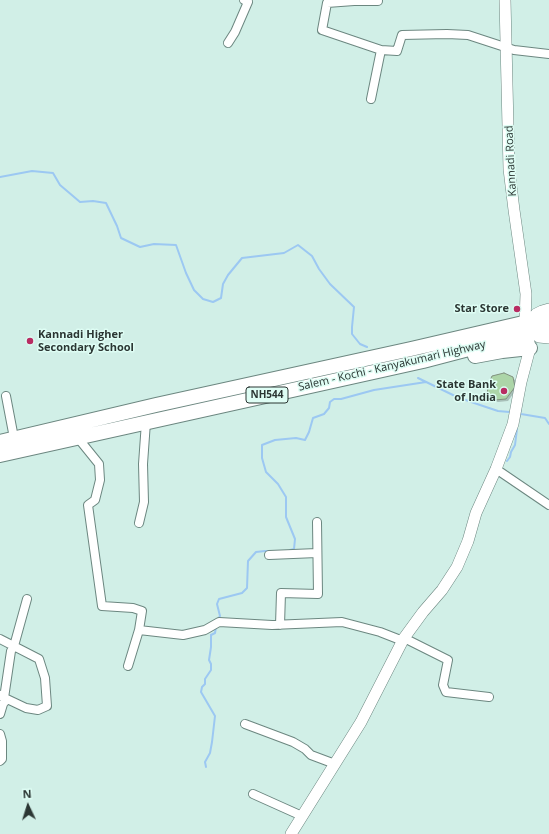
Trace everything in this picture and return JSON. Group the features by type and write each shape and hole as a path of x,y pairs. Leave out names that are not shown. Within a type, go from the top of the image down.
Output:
{"highway":[{"name":"Salem - Kochi - Kanyakumari Highway","path":"0,455 435,358 530,327 549,317"},
{"name":"Salem - Kochi - Kanyakumari Highway","path":"7,440 411,349 530,327 549,328"},
{"path":"435,358 445,360 462,359 502,351 530,348"}],"street":[{"path":"228,43 235,32 248,2 244,0"},
{"name":"Kannadi Road","path":"505,0 510,168 514,210 530,327 530,348"},
{"path":"378,2 354,1 327,3 322,30 381,50 397,51 402,35 468,35 507,48 549,54"},
{"path":"371,99 381,50"},
{"path":"549,309 542,310 536,314 530,327 539,337 549,338"},
{"path":"291,834 361,722 403,640 423,612 442,590 457,568 468,541 476,513 496,469 513,424 521,382 530,348"},
{"path":"6,396 7,440"},
{"path":"139,523 144,502 143,464 146,422"},
{"path":"78,438 99,464 100,480 95,500 88,505 102,606 133,608 142,611 139,630 128,666"},
{"path":"496,469 549,505"},
{"path":"280,624 281,593 318,594 317,522"},
{"path":"268,555 318,553"},
{"path":"0,714 11,651 14,646 27,599"},
{"path":"139,630 183,635 205,630 219,622 280,624 342,622 403,640 448,660 443,685 446,692 489,696"},
{"path":"0,639 39,659 45,678 47,706 38,710 26,708 3,699"},
{"path":"245,724 293,742 305,749 311,755 335,764"},
{"path":"0,734 2,741 2,759 0,761"},
{"path":"253,794 302,816"}],"building":[{"path":"504,373 513,377 515,387 506,399 495,400 487,398 488,385 492,376"}],"waterway":[{"path":"0,177 32,171 53,173 60,185 80,202 93,201 106,203 121,238 140,247 154,244 176,245 194,290 203,299 213,302 221,298 223,284 228,275 242,258 284,253 298,245 312,256 330,284 354,307 352,334 360,344 367,347"},
{"path":"418,378 457,397 498,411 509,412"},
{"path":"290,550 294,549 295,539 286,517 286,497 278,484 266,472 262,458 262,445 275,440 296,438 305,440 313,418 324,414 329,408 330,402 334,399 341,399 374,390 426,382"},
{"path":"519,419 521,409"},
{"path":"521,414 545,418 549,424"},
{"path":"507,461 515,445 517,429"},
{"path":"218,619 220,616 217,604 219,599 242,593 247,588 248,561 256,552 272,551"},
{"path":"206,767 205,762 210,753 215,716 201,692 202,687 205,684 205,679 211,670 209,660 211,635 215,633 216,627"}],"place":[{"name":"Star Store","path":"517,309"},
{"name":"Kannadi Higher Secondary School","path":"30,341"},
{"name":"State Bank of India","path":"504,391"}]}
